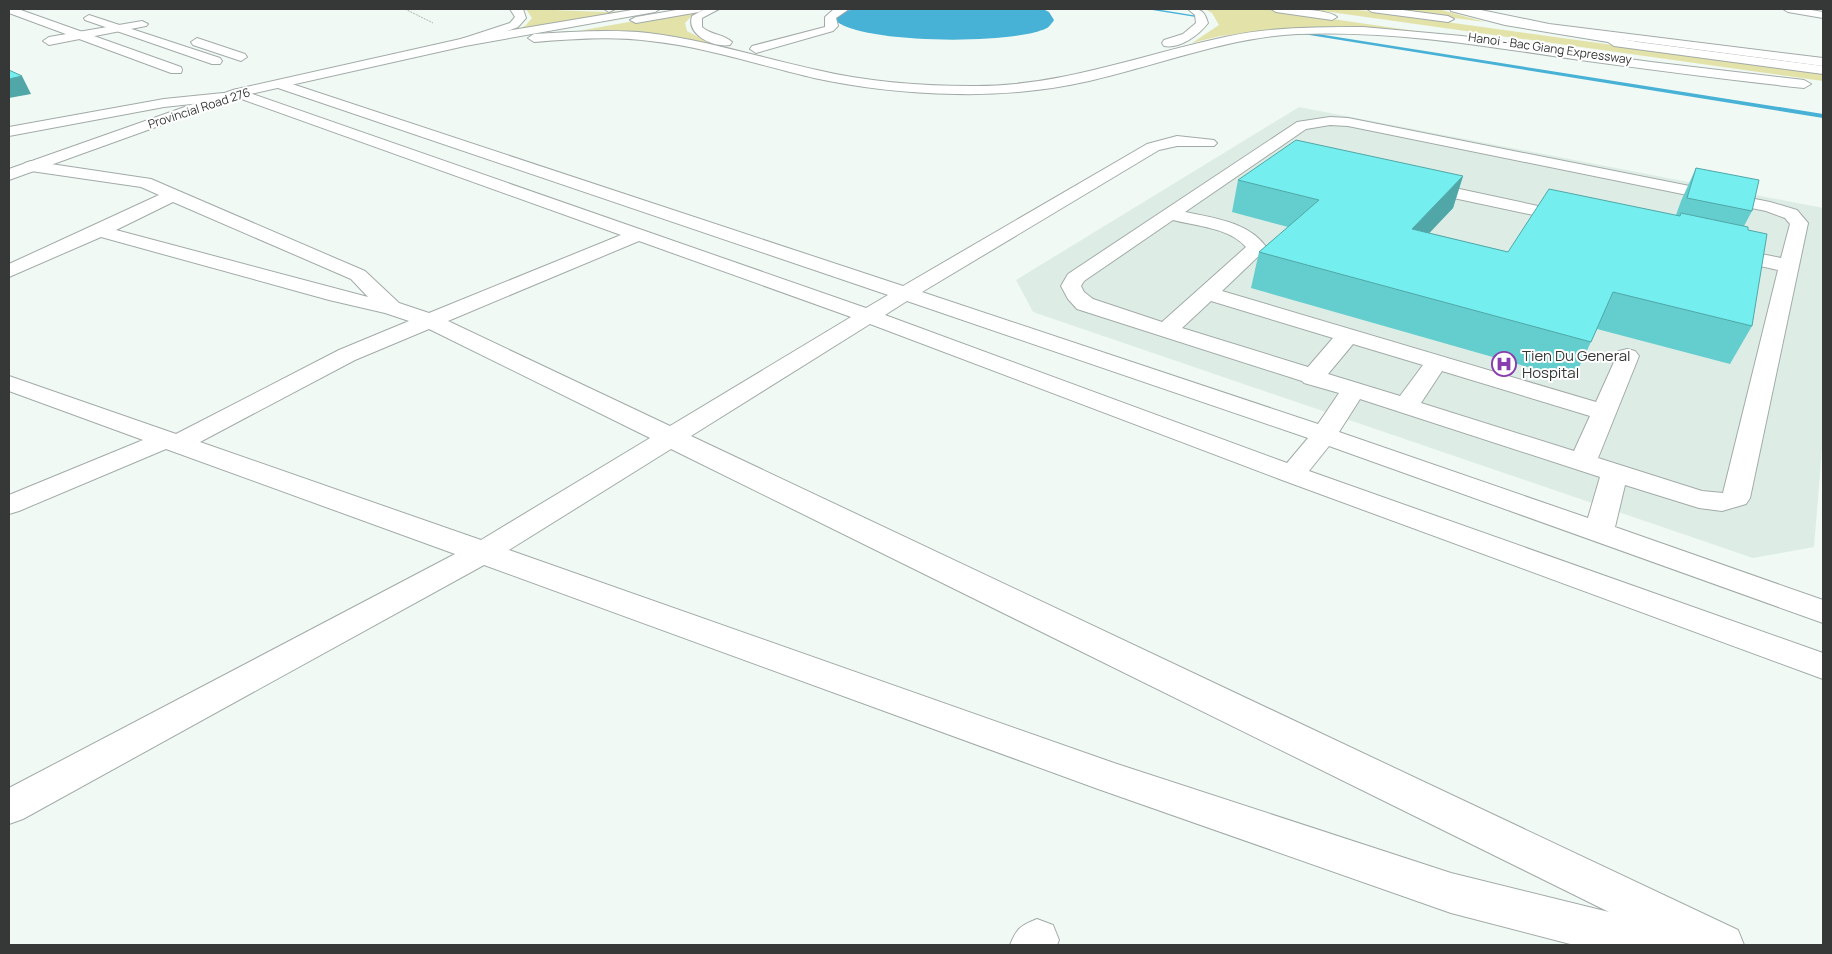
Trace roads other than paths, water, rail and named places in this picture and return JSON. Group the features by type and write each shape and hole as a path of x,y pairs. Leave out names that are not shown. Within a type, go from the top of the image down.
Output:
{"main road":[{"path":"9,9 176,70"},
{"path":"95,9 241,57"},
{"path":"465,42 514,25 521,18 519,11 515,9"},
{"name":"Provincial Road 276","path":"9,175 230,95 465,42 654,9"},
{"name":"Provincial Road 276","path":"395,59 479,48 699,9"},
{"path":"714,9 697,16 694,22 696,30 704,36 890,77 934,80 990,80 1057,72 1182,39 1196,31 1202,23 1200,14 1193,9"},
{"path":"756,48 830,29 832,26 830,17 835,12 844,9"},
{"name":"Hanoi - Bac Giang Expressway","path":"534,38 586,34 653,37 838,79 878,86 959,91 1003,89 1076,80 1205,45 1254,35 1294,31 1375,31 1424,34 1697,73 1809,85 1276,9"},
{"name":"Hanoi - Bac Giang Expressway","path":"1372,9 1823,68"},
{"path":"1455,9 1506,22 1682,51"},
{"path":"1464,9 1549,27 1823,62"},
{"path":"1788,9 1823,15"},
{"path":"78,14 216,62"},
{"path":"76,50 45,39 81,35 142,24"},
{"path":"280,84 380,116 1324,435 1823,612"},
{"path":"9,132 164,104 230,95 868,316 1292,474 1823,666"},
{"path":"1314,122 1348,122 1770,207 1791,214 1799,223 1789,266 1736,498 1722,502 1699,499 1312,378 1085,304 1074,295 1071,286 1074,278 1302,125 1314,122"},
{"path":"9,807 484,552 904,294 1153,147 1177,140 1210,143"},
{"path":"31,166 145,183 171,196 358,275 392,308"},
{"path":"1408,183 1584,221"},
{"path":"9,271 99,231 171,196"},
{"path":"1166,330 1257,248 1254,242 1246,236 1233,230 1170,214"},
{"path":"99,231 336,296 392,308 430,321 1722,945"},
{"path":"9,505 171,442 347,355 638,235"},
{"path":"1711,249 1789,266"},
{"path":"1207,293 1604,412"},
{"path":"1312,378 1348,335"},
{"path":"1583,462 1627,356"},
{"path":"1405,407 1437,362"},
{"path":"9,383 1112,778 1442,890 1655,945"},
{"path":"1292,474 1324,435 1353,391"},
{"path":"1599,533 1604,508 1615,472"}],"water":[{"path":"860,9 1043,9 1049,12 1054,20 1047,28 1029,34 939,40 876,34 852,29 836,21 834,15 842,11"}],"waterway":[{"path":"1148,9 1196,16"},
{"path":"1299,32 1823,116"}],"place":[{"name":"Tien Du General Hospital","path":"1504,364"}]}
